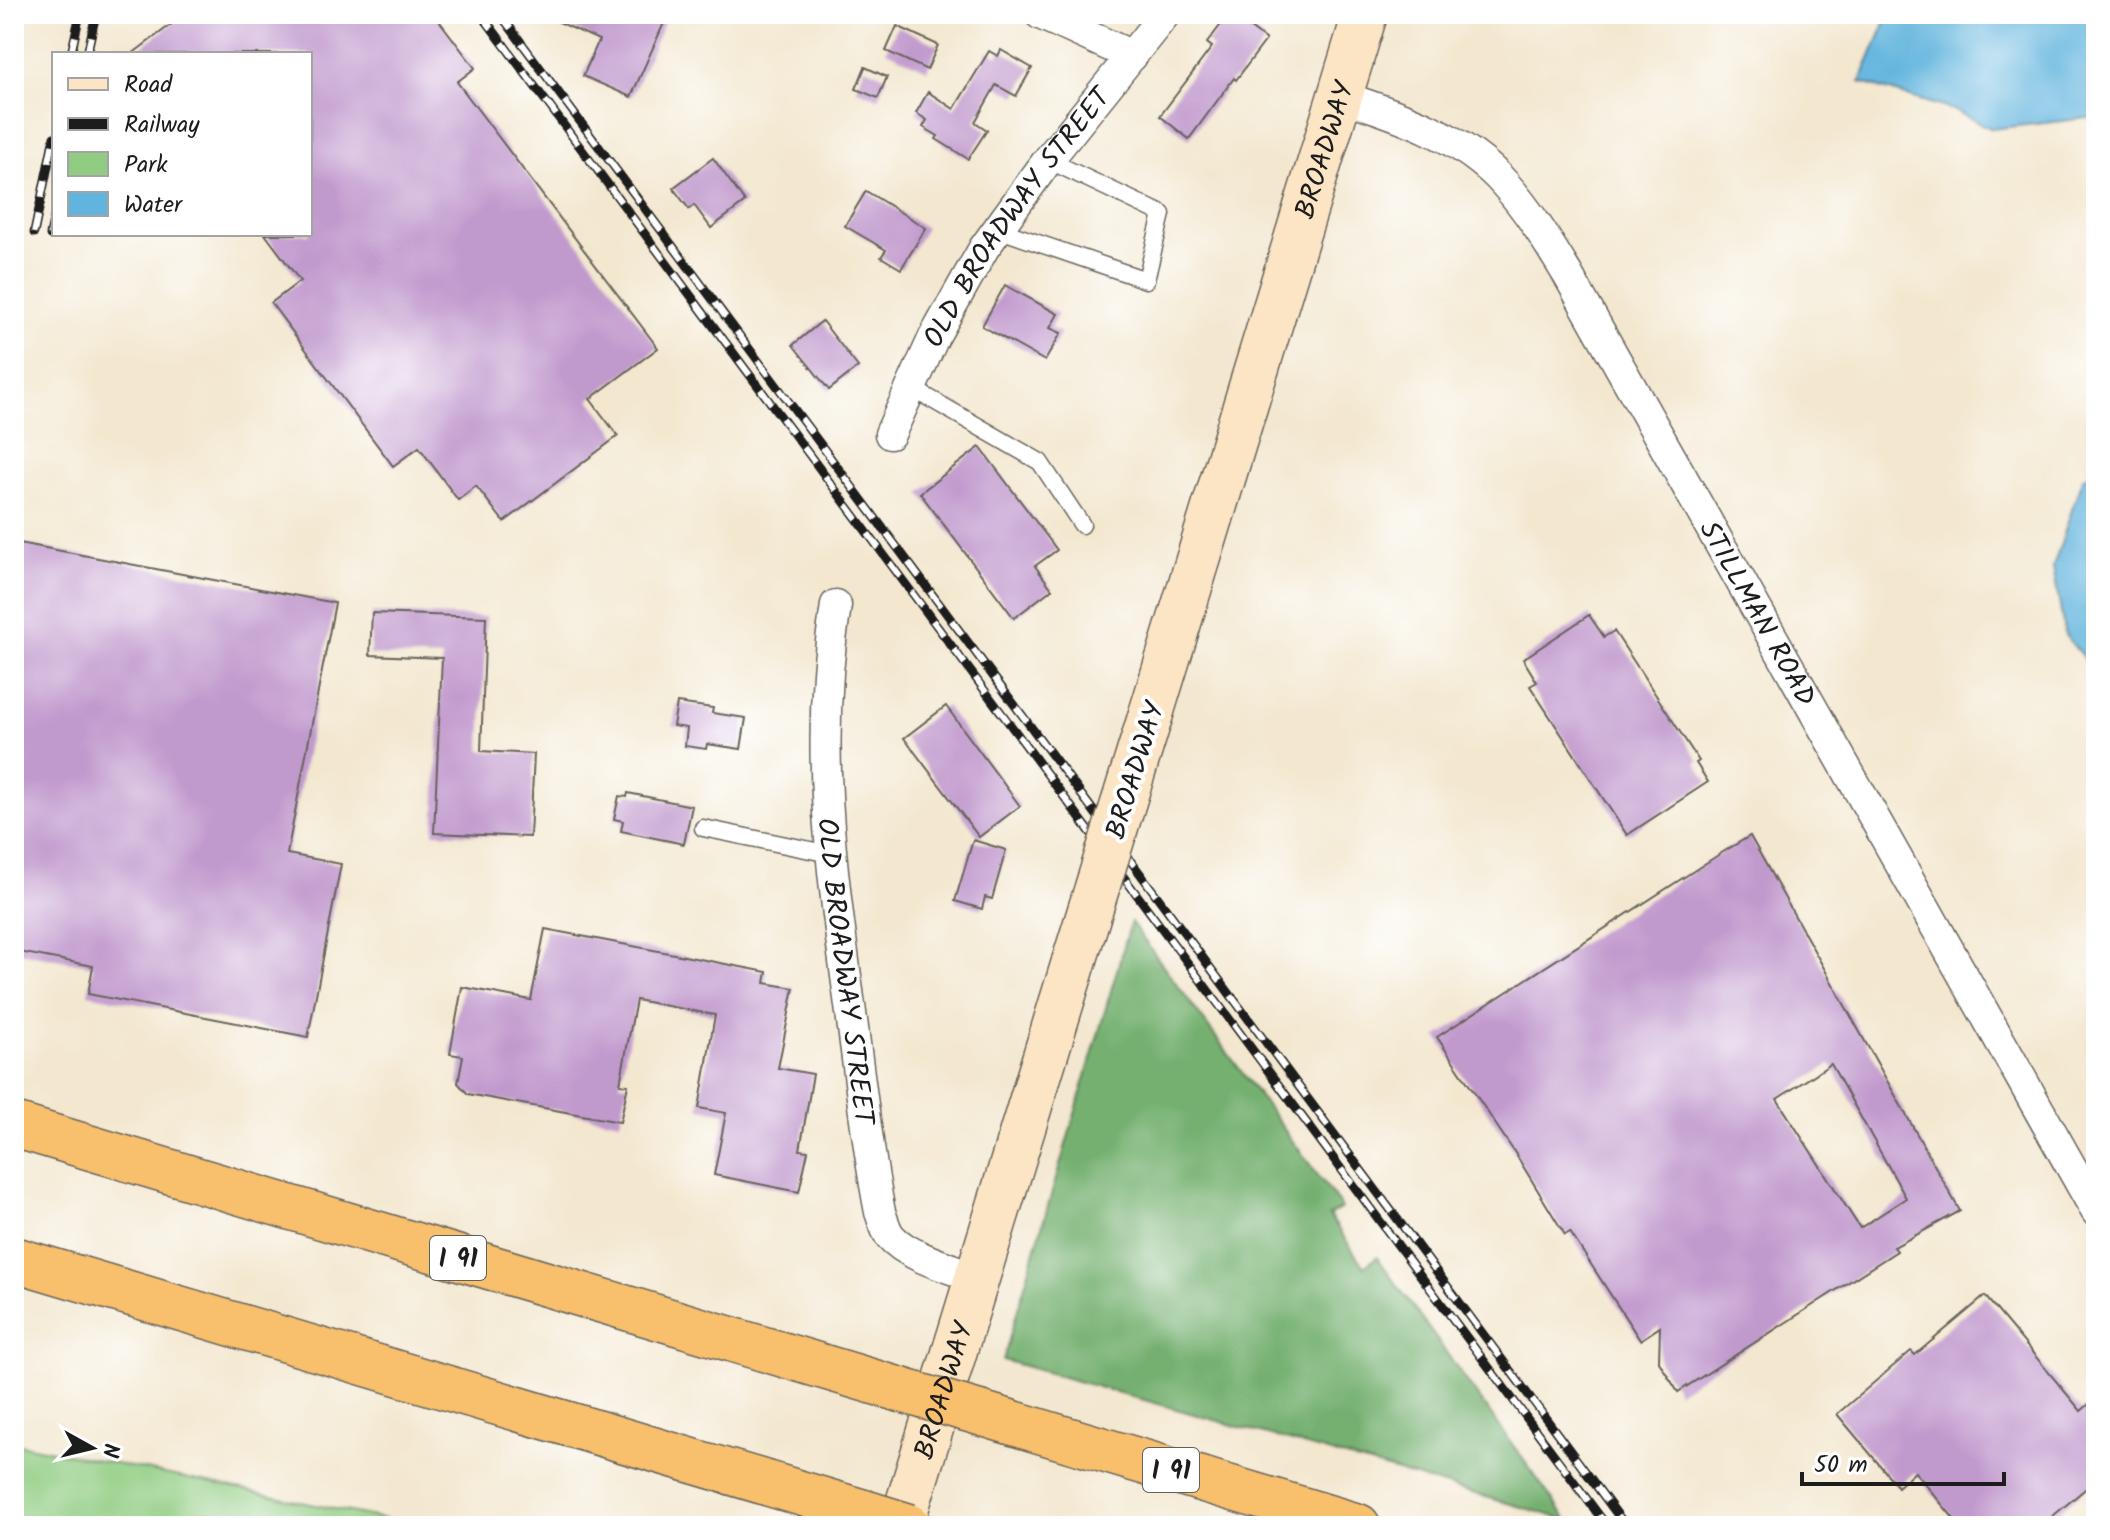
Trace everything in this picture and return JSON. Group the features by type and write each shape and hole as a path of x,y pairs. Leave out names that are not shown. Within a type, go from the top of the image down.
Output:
{"highway":[{"name":"I 91","path":"14,1125 1358,1526"},
{"path":"14,1259 909,1526"}],"main road":[{"name":"BROADWAY","path":"883,1519 977,1278 1365,14"}],"street":[{"path":"1040,14 1132,56"},
{"name":"OLD BROADWAY STREET","path":"890,434 949,307 997,229 1165,14"},
{"name":"STILLMAN ROAD","path":"1340,96 1411,121 1450,140 1504,183 1537,225 2096,1211"},
{"name":"OLD BROADWAY STREET","path":"836,605 825,708 825,785 830,854 880,1212 890,1236 908,1250 977,1278"}],"lane":[{"path":"997,229 1146,280 1162,214 1048,160"},
{"path":"910,387 1040,462 1082,525"},
{"path":"703,828 830,854"}],"green space":[{"path":"1131,922 1342,1208 1329,1215 1364,1267 1377,1257 1567,1520 1003,1360"},
{"path":"14,1443 418,1526 14,1526"}],"water":[{"path":"1889,14 2096,14 2096,117 1992,129 1953,110 1860,82"},
{"path":"2096,471 2096,673 2065,635 2053,567 2082,479"}],"building":[{"path":"185,14 434,14 475,68 457,82 658,348 590,399 618,436 504,522 476,486 458,500 419,447 393,466 271,303 300,281 266,236 312,236 312,52 135,52"},
{"path":"541,14 668,14 631,97 583,76 599,40"},
{"path":"1229,14 1266,40 1189,139 1160,116 1212,47 1207,43"},
{"path":"897,26 938,45 927,70 886,51"},
{"path":"1001,50 1032,68 1016,96 996,85 975,122 987,130 968,159 936,139 938,136 923,127 927,120 916,113 928,92 954,109 989,51 998,56"},
{"path":"865,67 887,77 878,98 856,89"},
{"path":"713,158 745,202 711,228 694,205 689,209 673,188"},
{"path":"866,191 926,228 901,269 881,257 886,250 845,226"},
{"path":"1005,285 1058,314 1050,328 1061,333 1045,361 982,326"},
{"path":"822,321 858,367 829,390 793,345"},
{"path":"980,447 1057,550 1035,566 1052,589 1014,618 920,493"},
{"path":"14,542 335,603 287,854 341,864 308,1037 88,994 93,966 14,951"},
{"path":"372,613 486,617 481,751 534,754 530,837 434,833 442,658 370,655"},
{"path":"1589,615 1604,637 1614,631 1699,761 1696,763 1708,782 1627,835 1530,686 1537,682 1523,659"},
{"path":"677,703 713,708 712,713 746,718 741,749 707,744 706,749 685,746 687,728 673,726"},
{"path":"946,706 1020,806 979,837 904,738"},
{"path":"628,793 692,806 684,844 621,831 623,821 614,819 619,796 627,797"},
{"path":"1750,836 1960,1211 1894,1247 1897,1251 1678,1392 1659,1362 1660,1327 1640,1340 1570,1232 1565,1235 1515,1153 1437,1037","holes":["1831,1064 1906,1198 1860,1228 1777,1099"]},
{"path":"973,840 1006,850 992,899 985,897 982,909 955,901"},
{"path":"545,929 767,972 765,983 794,988 778,1068 813,1074 800,1150 808,1151 799,1192 714,1175 726,1113 699,1108 715,1015 636,1000 620,1084 628,1085 620,1122 468,1094 458,1083 463,1056 450,1054 462,987 531,1000"},
{"path":"1985,1296 2081,1411 2096,1398 2096,1480 2041,1526 1960,1526 1915,1472 1898,1487 1837,1414 1911,1351 1915,1355"}],"railway":[{"path":"71,52 80,14"},
{"path":"87,52 96,14"},
{"path":"481,14 1607,1526"},
{"path":"500,14 1626,1526"},
{"path":"34,233 52,147"},
{"path":"50,235 52,226"}]}
